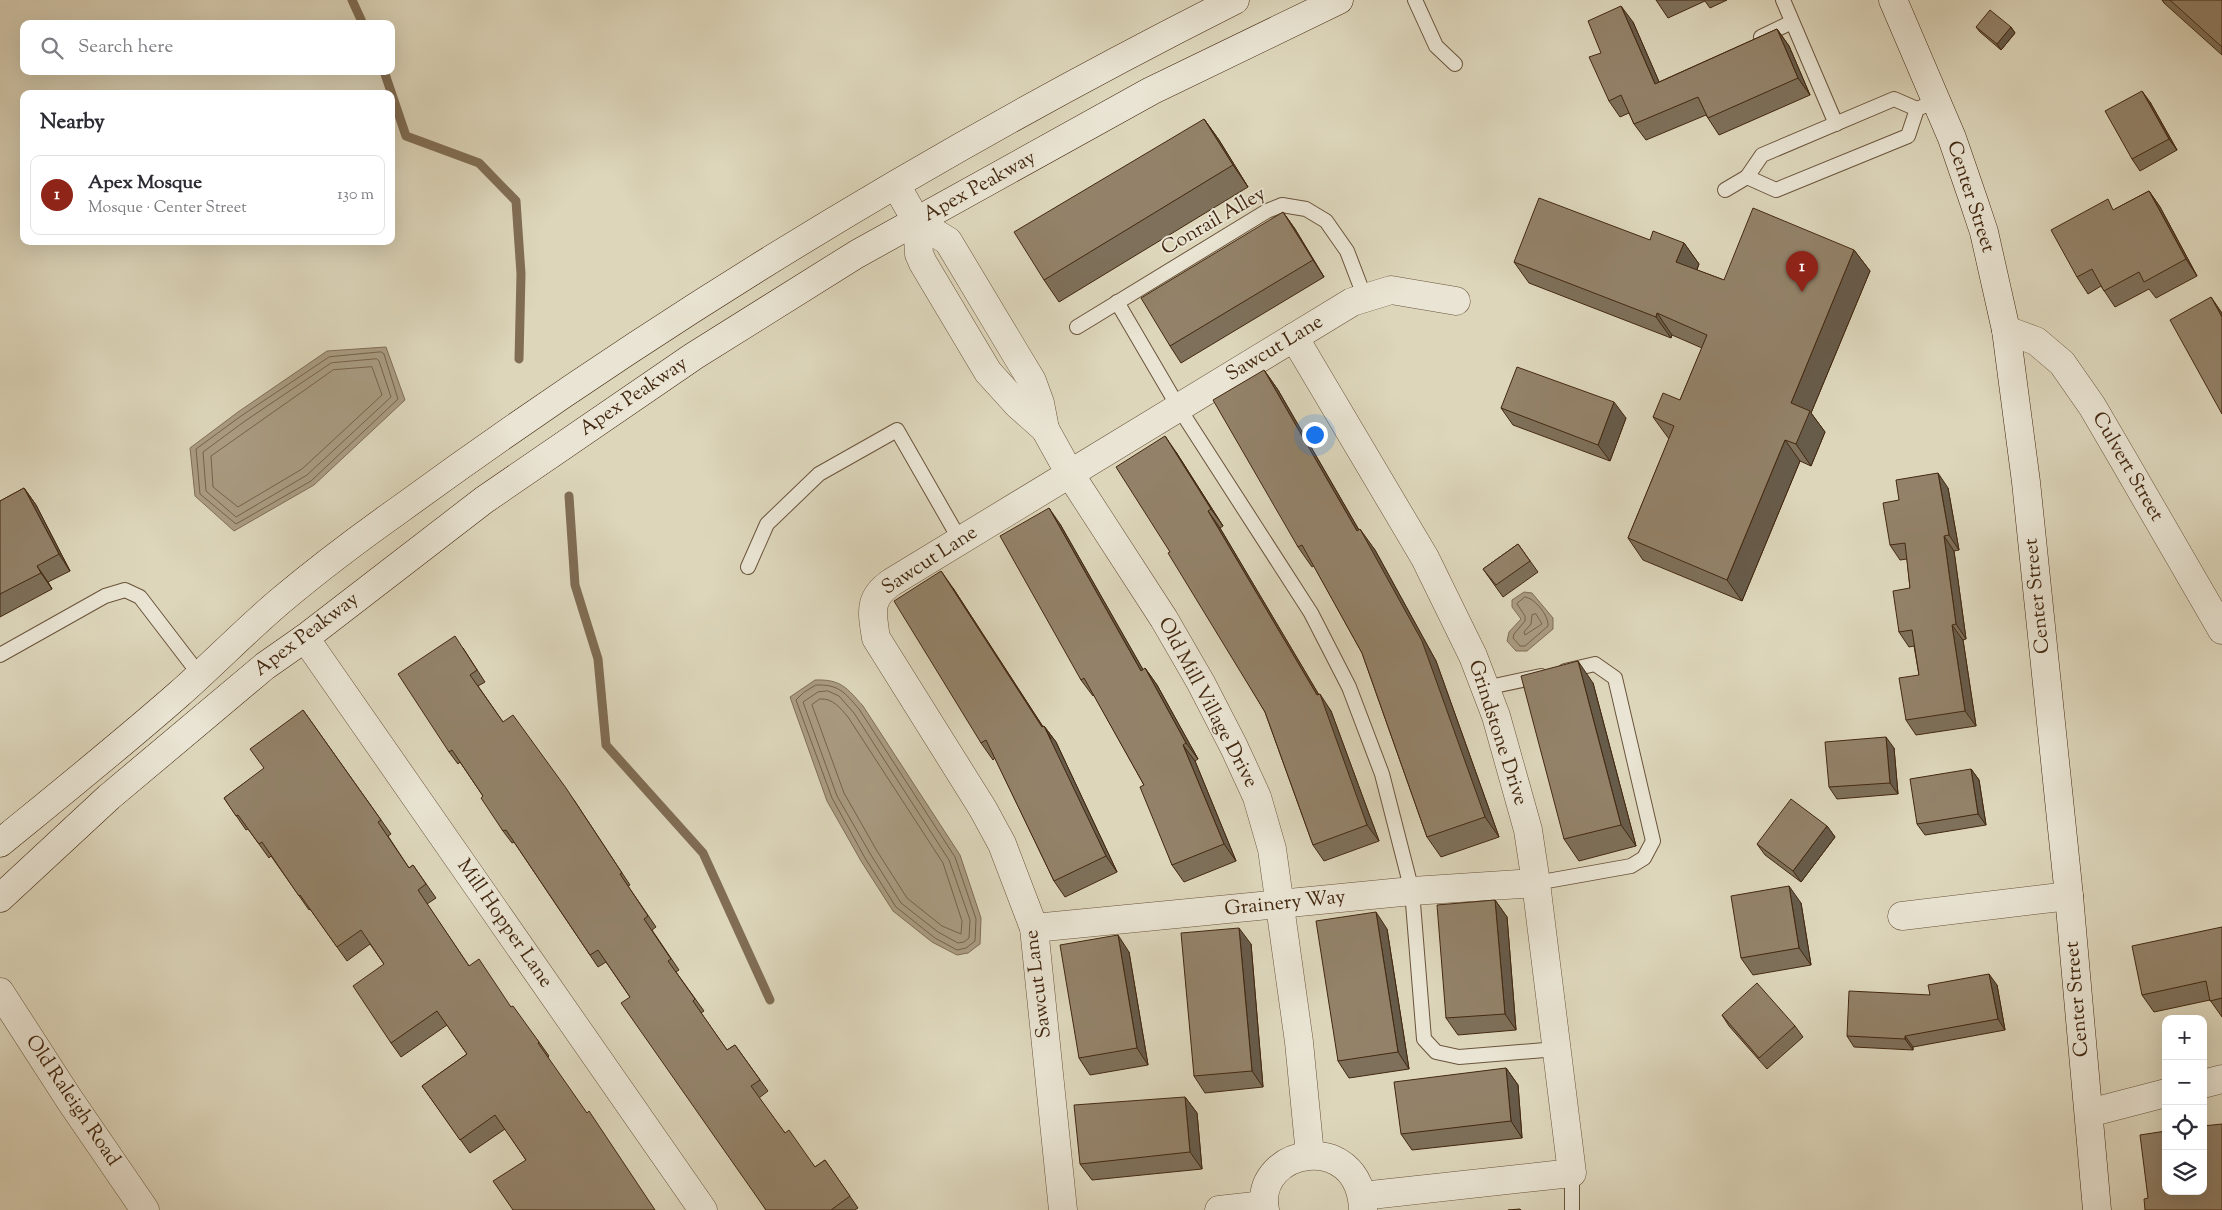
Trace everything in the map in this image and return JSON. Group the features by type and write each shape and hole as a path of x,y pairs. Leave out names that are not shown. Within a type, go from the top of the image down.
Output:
{"street":[{"name":"Apex Peakway","path":"0,844 181,692 279,602 400,509 513,428 710,296 896,185 1127,54 1235,0"},
{"name":"Apex Peakway","path":"0,898 109,797 265,666 484,500 686,362 857,254 1151,91 1339,0"},
{"name":"Center Street","path":"1893,0 1927,105 1952,138 1984,232 2006,330 2026,482 2069,896 2097,1210"},
{"name":"Old Mill Village Drive","path":"896,185 917,222 948,241 1032,381 1040,403 1045,429 1070,474 1164,619 1234,747 1256,797 1272,849 1299,1042 1310,1155"},
{"name":"Sawcut Lane","path":"1063,1210 1034,928 1002,844 876,638 871,609 882,589 1352,302 1391,290 1456,301"},
{"name":"Culvert Street","path":"2006,330 2036,341 2062,363 2092,406 2124,458 2222,630"},
{"name":"Grindstone Drive","path":"1294,337 1425,558 1473,656 1496,716 1528,830 1572,1173"},
{"name":"Mill Hopper Lane","path":"304,638 703,1210"},
{"name":"Grainery Way","path":"1034,928 1412,891 1536,883"},
{"path":"1902,916 2069,896"},
{"name":"Old Raleigh Road","path":"0,992 69,1099 145,1210"},
{"path":"2207,1083 2222,1079"},
{"path":"2089,1113 2162,1095"},
{"path":"1219,1210 1264,1208 1266,1190 1277,1171 1296,1158 1310,1155 1325,1156 1344,1166 1358,1182 1363,1203 1572,1173"}],"lane":[{"path":"1415,0 1436,46 1455,64"},
{"path":"1785,3 1836,124"},
{"path":"1750,41 1792,22"},
{"path":"1725,190 1746,178 1762,155 1894,99 1927,105 1908,136 1776,190 1746,178"},
{"name":"Conrail Alley","path":"1077,327 1267,211 1282,205 1306,209 1326,221 1348,251 1365,298"},
{"path":"1117,302 1179,408 1311,613 1350,687 1382,774 1412,891 1424,1039 1436,1052 1459,1057 1557,1049"},
{"path":"748,567 767,524 819,474 897,430 960,540"},
{"path":"0,654 105,596 125,590 140,597 200,674"},
{"path":"1485,688 1595,664 1615,678 1653,841 1644,858 1631,866 1536,883"},
{"path":"1572,1173 1572,1210"}],"water":[{"path":"386,347 405,400 314,485 234,531 195,496 190,448 238,412 327,351"},
{"path":"1524,592 1532,593 1553,618 1553,629 1527,651 1516,651 1507,641 1509,632 1521,619 1512,607 1512,600"},
{"path":"815,680 831,681 843,686 863,706 960,855 981,918 980,944 968,953 957,955 932,942 893,911 861,861 827,801 790,697"}],"building":[{"path":"2170,0 2222,0 2222,47"},
{"path":"1621,6 1655,84 1777,29 1798,78 1708,118 1698,97 1634,124 1621,95 1609,101 1589,57 1601,53 1588,21"},
{"path":"1990,10 2011,27 1997,44 1976,27"},
{"path":"2142,91 2169,139 2132,159 2105,111"},
{"path":"1204,119 1233,165 1044,280 1014,232"},
{"path":"2149,191 2186,259 2144,282 2139,272 2104,291 2092,269 2077,277 2051,230 2108,199 2113,210"},
{"path":"1539,198 1650,240 1653,231 1684,243 1676,262 1724,280 1753,208 1854,250 1791,403 1810,411 1796,444 1785,440 1727,580 1628,538 1674,426 1653,417 1663,393 1680,400 1707,335 1657,313 1656,317 1514,262"},
{"path":"1283,212 1313,260 1170,346 1141,298"},
{"path":"2211,297 2222,317 2222,414 2170,320"},
{"path":"1517,367 1614,402 1598,445 1501,408"},
{"path":"1264,370 1357,531 1360,529 1422,641 1485,817 1427,837 1362,653 1302,545 1298,547 1213,400"},
{"path":"1165,436 1211,509 1208,511 1317,695 1320,694 1367,825 1313,845 1265,712 1168,553 1170,552 1116,467"},
{"path":"1938,473 1949,535 1944,536 1956,624 1952,625 1965,711 1906,720 1899,678 1919,675 1912,630 1899,632 1893,591 1910,588 1905,543 1890,545 1883,503 1899,500 1896,480"},
{"path":"24,488 59,554 37,566 41,573 0,594 0,501"},
{"path":"1049,508 1141,671 1145,668 1186,743 1183,745 1224,844 1172,865 1140,787 1144,785 1084,678 1081,680 1000,536"},
{"path":"1518,544 1530,561 1496,585 1483,569"},
{"path":"941,571 1042,727 1044,726 1106,856 1054,881 986,740 981,743 894,601"},
{"path":"455,636 477,670 470,675 503,722 513,715 566,788 622,873 620,874 648,916 644,919 671,959 668,961 695,999 693,1001 727,1050 735,1045 760,1080 751,1086 785,1133 789,1130 815,1167 825,1160 850,1196 831,1210 766,1210 621,1003 630,997 598,950 590,955 506,830 503,831 481,798 483,796 452,750 449,752 398,674"},
{"path":"1578,661 1621,825 1564,839 1521,676"},
{"path":"303,710 381,820 378,822 409,868 413,865 426,884 418,890 469,966 479,959 587,1113 589,1111 655,1210 513,1210 493,1181 526,1160 495,1115 460,1140 422,1086 467,1054 437,1011 391,1043 353,986 384,964 361,930 337,947 262,842 259,844 224,798 264,768 250,749"},
{"path":"1886,737 1890,783 1829,787 1825,742"},
{"path":"1971,769 1978,814 1917,824 1910,779"},
{"path":"1791,799 1827,826 1793,871 1757,844"},
{"path":"1789,886 1799,948 1741,958 1731,896"},
{"path":"1495,900 1505,1014 1446,1018 1437,905"},
{"path":"1376,912 1398,1052 1338,1061 1316,921"},
{"path":"2222,927 2222,998 2210,1001 2206,981 2142,995 2132,946"},
{"path":"1239,928 1252,1071 1194,1076 1181,933"},
{"path":"1118,935 1137,1048 1079,1058 1060,945"},
{"path":"1989,974 1998,1019 1905,1036 1905,1039 1847,1036 1849,991 1930,995 1928,985"},
{"path":"1757,983 1795,1026 1759,1058 1722,1015"},
{"path":"1506,1068 1511,1121 1401,1134 1394,1082"},
{"path":"1185,1097 1190,1152 1080,1164 1074,1105"},
{"path":"2222,1124 2222,1210 2145,1210 2144,1199 2148,1198 2140,1135 2162,1132 2162,1195 2207,1195 2207,1126"}],"waterway":[{"path":"352,0 361,20"},
{"path":"385,75 390,90"},
{"path":"395,104 406,136 479,163 516,201 521,274 519,359"},
{"path":"569,496 575,585 598,659 606,745 703,853 770,1000"}],"place":[{"name":"Apex Mosque","path":"1802,292"}]}
